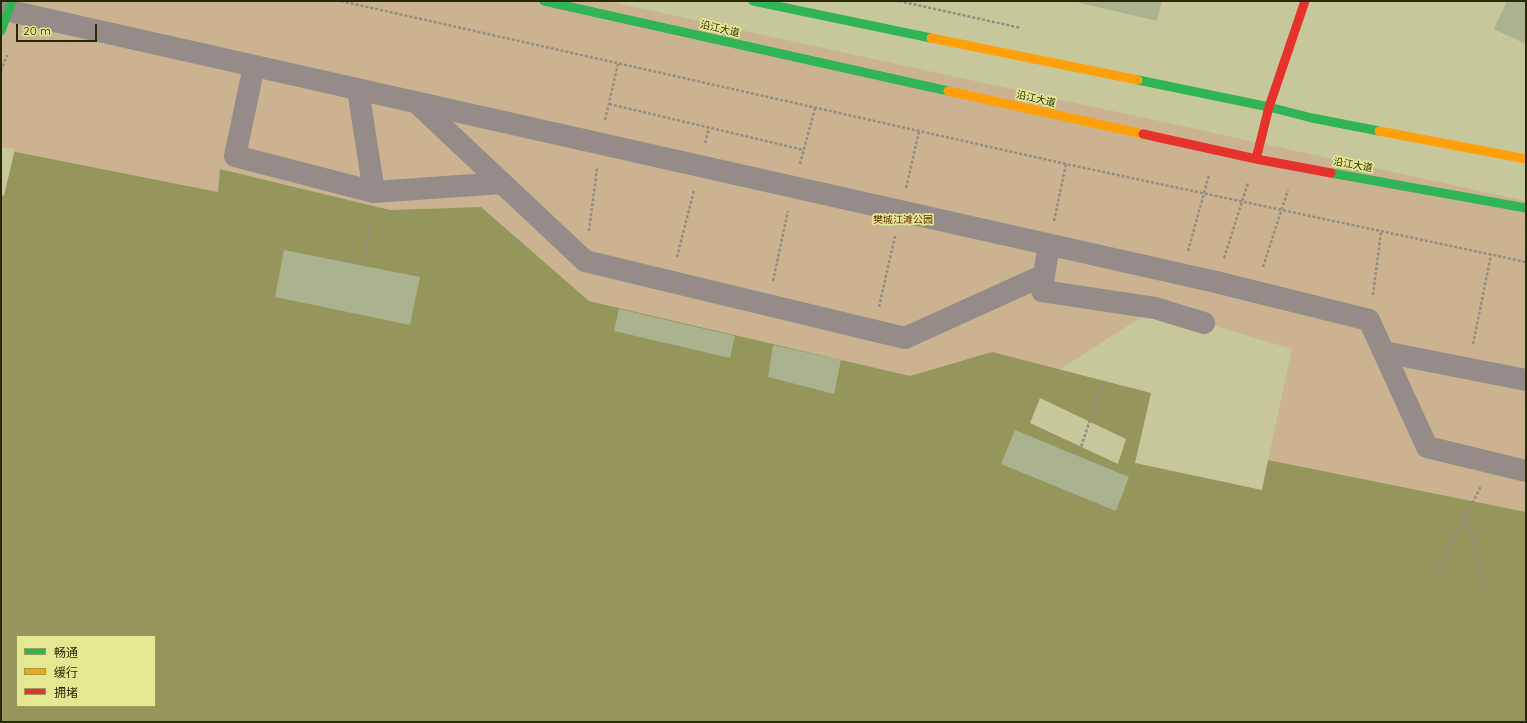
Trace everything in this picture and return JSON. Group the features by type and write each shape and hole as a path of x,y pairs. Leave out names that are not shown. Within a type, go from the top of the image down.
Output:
{"main road":[{"path":"1,31 12,1"},
{"name":"沿江大道","path":"544,1 1256,159 1296,165 1526,208"},
{"path":"754,1 1269,107 1312,118 1526,159"},
{"path":"1256,159 1269,107 1305,1"}],"street":[{"path":"1,9 1216,282 1369,320 1427,447 1526,471"},
{"path":"254,66 235,156 374,192 502,183"},
{"path":"358,90 374,192"},
{"path":"416,102 585,261 905,338 1044,275"},
{"path":"1049,245 1042,291 1155,308 1204,322"},
{"path":"1384,352 1526,380"}],"path":[{"path":"340,1 1066,164 1526,262"},
{"path":"609,104 804,150"},
{"path":"672,282 709,128"},
{"path":"1181,275 1216,150"},
{"path":"1216,282 1256,159"},
{"path":"1049,245 1066,164"},
{"path":"1255,292 1296,165"},
{"path":"363,266 374,192"},
{"path":"1369,320 1381,232"},
{"path":"1468,369 1491,255"},
{"path":"1078,456 1104,381"},
{"path":"1434,579 1494,463"},
{"path":"1466,516 1486,587"}],"green space":[{"name":"樊城江滩公园","path":"1,1 607,1 1526,201 1526,512 1268,460 1292,349 1155,308 1059,370 992,353 910,376 589,301 481,207 390,210 220,169 218,192 1,149"}],"shaded area":[{"path":"1,149 218,192 220,169 390,210 481,207 589,301 910,376 992,352 1151,393 1135,463 1262,490 1268,460 1526,512 1526,722 1,722"}],"pier":[{"path":"1,147 15,149 4,196 1,195"},
{"path":"1040,398 1126,439 1118,464 1030,423"}],"building":[{"path":"1072,1 1162,1 1157,21"},
{"path":"1507,1 1526,1 1526,44 1494,29"},
{"path":"284,250 420,277 410,325 275,297"},
{"path":"619,309 735,336 730,358 614,331"},
{"path":"773,345 841,360 834,394 768,377"},
{"path":"1015,430 1129,477 1116,511 1001,464"}],"traffic: fast":[{"path":"1,31 12,1"},
{"path":"544,1 948,91"},
{"path":"753,1 931,38"},
{"path":"1138,80 1379,131"},
{"path":"1331,173 1526,208"}],"traffic: slow":[{"path":"931,38 1138,80"},
{"path":"948,91 1143,134"},
{"path":"1379,131 1526,159"}],"traffic: jam":[{"path":"1256,159 1269,107 1305,1"},
{"path":"1143,134 1256,159 1331,173"}]}
